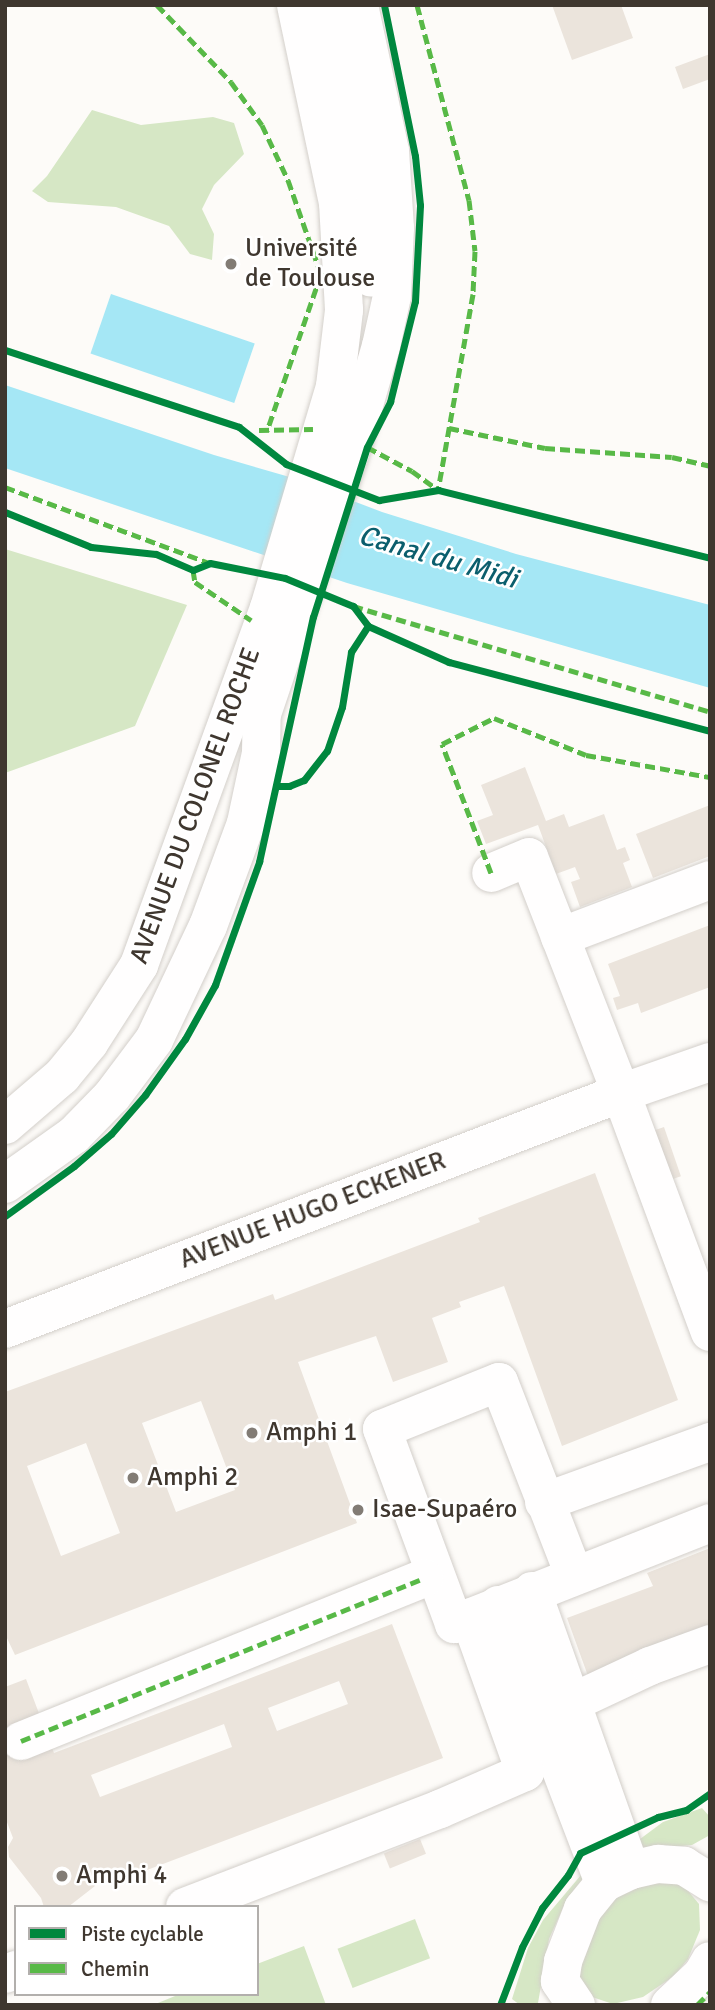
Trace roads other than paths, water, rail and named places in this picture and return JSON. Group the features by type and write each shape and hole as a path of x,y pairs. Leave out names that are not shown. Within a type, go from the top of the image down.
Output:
{"street":[{"path":"296,5 338,203 343,260 338,435"},
{"path":"329,5 370,238 375,371"},
{"path":"338,435 375,371 392,296 394,194 390,151 359,5"},
{"path":"5,1156 79,1092 136,1021 176,938 283,611 352,386 370,238"},
{"name":"AVENUE DU COLONEL ROCHE","path":"5,1184 74,1135 112,1096 154,1040 208,926 246,823 261,753 262,714 283,611"},
{"name":"AVENUE DU COLONEL ROCHE","path":"5,1125 62,1076 89,1043 139,965 283,611"},
{"path":"216,813 262,714"},
{"path":"491,873 529,857 710,1332"},
{"path":"560,937 710,880"},
{"name":"AVENUE HUGO ECKENER","path":"5,1329 621,1093 710,1062"},
{"path":"574,1575 499,1382 382,1429 454,1624 710,1523"},
{"path":"544,1502 710,1442"},
{"path":"21,1741 424,1578"},
{"path":"500,1605 571,1703 618,1877"},
{"path":"500,1605 618,1877"},
{"path":"190,1905 440,1809 525,1772 500,1605"},
{"path":"571,1703 650,1667 710,1644"},
{"path":"561,1997 570,1936 583,1909 618,1877 658,1864 701,1865"},
{"path":"670,2005 702,1975 710,1961"}],"water":[{"path":"111,294 255,343 234,403 90,354"},
{"name":"Canal du Midi","path":"5,385 214,455 293,478 382,512 516,554 710,605 710,688 347,583 5,468"}],"place":[{"name":"Université de Toulouse","path":"231,264"},
{"name":"Amphi 1","path":"252,1433"},
{"name":"Amphi 2","path":"133,1478"},
{"name":"Isae-Supaéro","path":"358,1510"},
{"name":"Amphi 4","path":"62,1876"}]}
